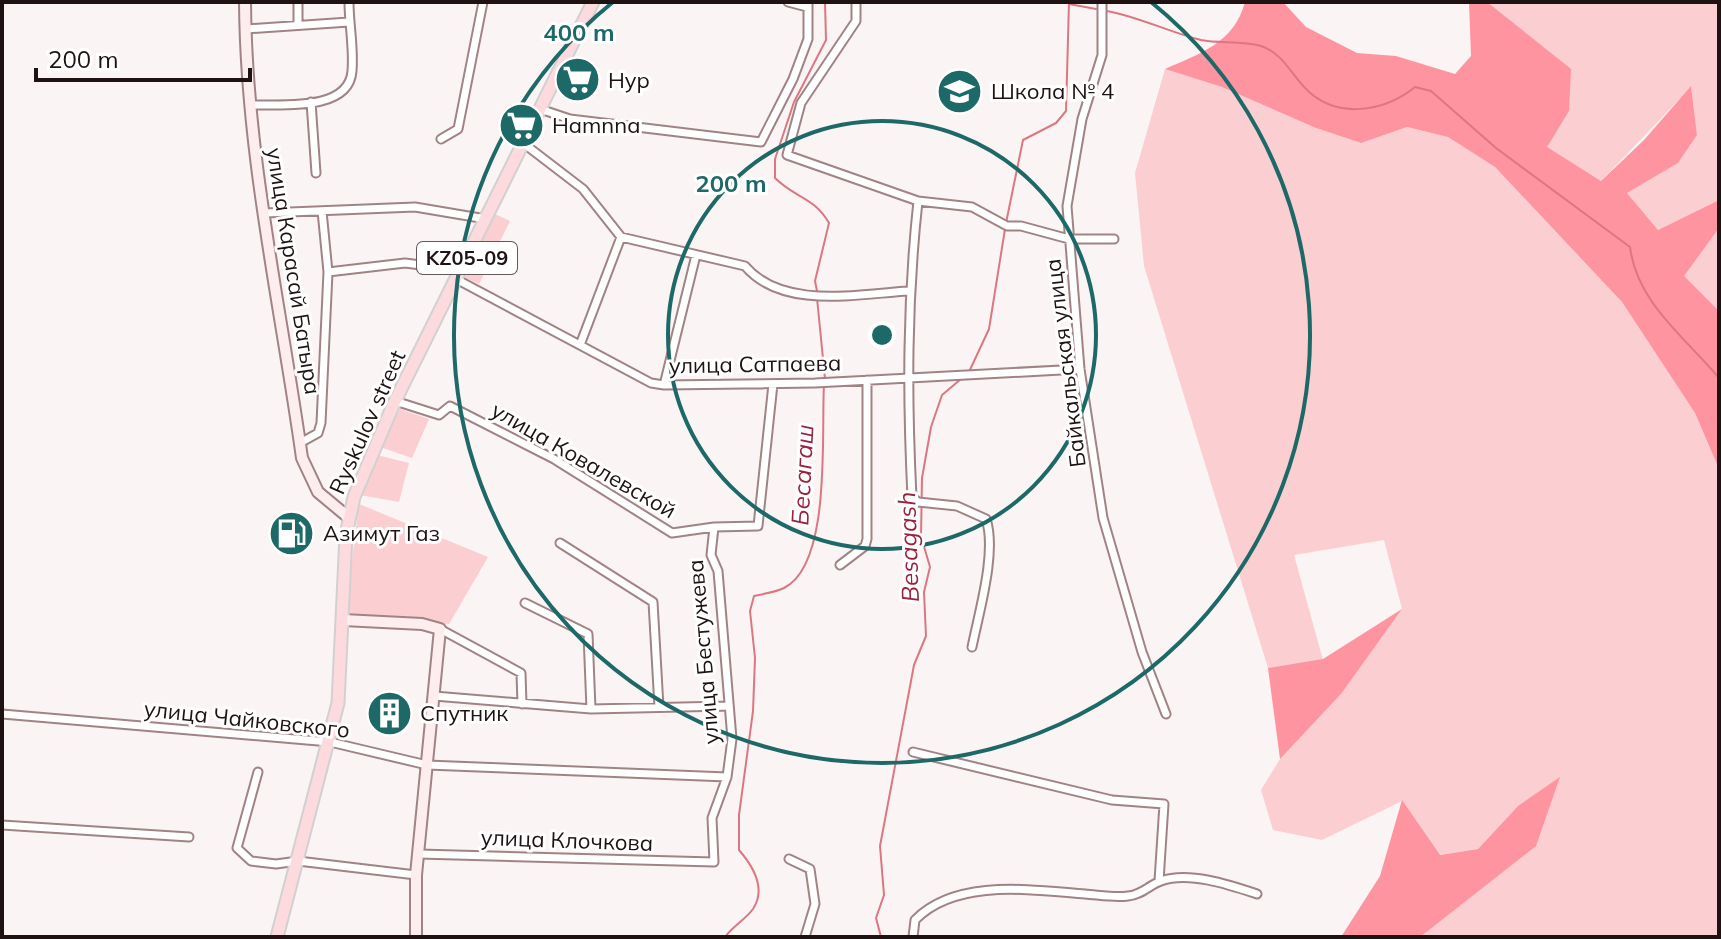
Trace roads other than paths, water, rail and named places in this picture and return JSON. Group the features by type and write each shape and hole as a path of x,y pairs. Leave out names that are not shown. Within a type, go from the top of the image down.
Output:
{"main road":[{"name":"улица Карасай Батыра","path":"245,2 250,105 300,443 311,482 336,510 348,517"},
{"name":"Ryskulov street","path":"277,937 338,703 348,517 395,401 592,2"},
{"path":"343,620 422,624 440,629 416,875 416,937"}],"street":[{"path":"298,2 298,25"},
{"path":"250,105 332,100 347,86 352,73 349,2"},
{"path":"441,139 458,129 483,2"},
{"path":"540,109 570,119 761,142 793,79 808,39 808,5 788,2"},
{"path":"856,2 856,21 801,103 787,155 918,201 972,207 1007,226 1021,226 1069,239 1114,239"},
{"name":"Байкальская улица","path":"1102,2 1102,55 1082,119 1067,206 1080,369 1103,518 1142,652 1166,714"},
{"path":"246,29 349,22"},
{"name":"улица Карасай Батыра","path":"311,102 316,173"},
{"path":"523,143 583,189 621,237 745,266 756,279 805,296 908,291"},
{"path":"918,201 908,291 906,378 912,497 918,502 957,506 986,519 990,531 972,647"},
{"path":"265,213 415,207 486,219"},
{"name":"улица Карасай Батыра","path":"300,443 318,433 321,423 328,272 322,211"},
{"path":"580,345 621,237"},
{"path":"664,385 696,255"},
{"path":"328,272 405,263 458,274"},
{"name":"улица Сатпаева","path":"458,274 580,345 651,383 664,385 815,383 1080,369"},
{"path":"840,565 865,546 867,539 867,380"},
{"name":"улица Бестужева","path":"714,862 712,818 727,777 732,739 718,571 711,555 714,527 758,526 773,384"},
{"name":"улица Ковалевской","path":"395,401 439,415 450,406 554,459 672,533 714,527"},
{"path":"560,543 653,602 659,707"},
{"path":"525,603 588,634 591,709"},
{"path":"440,629 521,673 522,704"},
{"path":"434,696 591,709 727,706"},
{"name":"улица Чайковского","path":"2,714 330,742 427,765 727,777"},
{"path":"913,752 1112,800 1164,804 1159,881"},
{"path":"258,772 237,848 251,861 276,864 298,861 416,875"},
{"path":"2,825 189,837"},
{"name":"улица Клочкова","path":"419,854 714,862"},
{"path":"789,859 810,869 815,904 805,937"},
{"path":"913,937 915,920 929,906 978,892 1028,890 1127,897 1149,890 1159,881 1202,880 1257,894"}],"waterway":[{"name":"Бесагаш","path":"817,291 815,281 829,223 817,208 775,178 775,159 794,102 826,40 825,2"},
{"name":"Besagash","path":"1006,223 1023,140 1056,123 1066,111 1069,2"},
{"path":"1069,4 1096,9"},
{"path":"1107,11 1201,40 1261,46 1277,55 1314,96 1339,107 1379,106 1415,87 1431,91 1496,148 1630,247 1634,267 1652,302 1719,378"},
{"name":"Besagash","path":"969,372 989,329 1005,229"},
{"name":"Бесагаш","path":"817,298 825,379"},
{"name":"Besagash","path":"881,937 876,918 884,895 880,846 914,665 926,636 924,592 930,567 921,536 922,478 931,427 942,395 961,379"},
{"name":"Бесагаш","path":"725,937 753,909 759,893 753,870 739,850 739,815 753,711 755,658 750,611 754,596 784,588 799,574 810,553 821,495 824,385"}],"place":[{"name":"Hyp","path":"577,80"},
{"name":"Школа № 4","path":"960,91"},
{"name":"Hamnna","path":"521,125"},
{"name":"Азимут Газ","path":"292,533"},
{"name":"Спутник","path":"389,713"}]}
